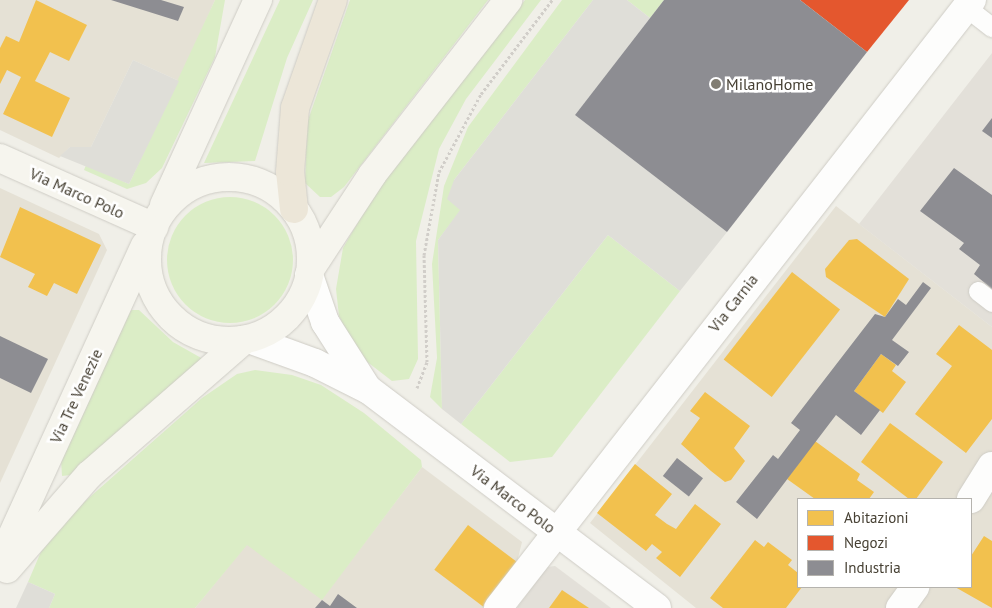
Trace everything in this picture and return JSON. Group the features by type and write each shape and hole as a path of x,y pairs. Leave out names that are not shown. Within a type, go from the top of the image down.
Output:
{"highway":[{"path":"294,209 290,172 295,108 333,0"}],"street":[{"name":"Via Tre Venezie","path":"0,562 258,0"},
{"path":"0,579 89,475 246,339 284,320 301,299 310,272 372,175 508,0"},
{"name":"Via Carnia","path":"498,608 555,532 969,3"},
{"name":"Via Marco Polo","path":"0,158 155,226"},
{"path":"246,339 222,341 196,334 165,310 148,273 155,226 185,191 222,178 262,184 294,209 307,233 310,272"},
{"name":"Via Marco Polo","path":"310,272 325,322 369,390"},
{"name":"Via Marco Polo","path":"246,339 316,363 369,390 657,608"},
{"path":"972,498 992,466"},
{"path":"900,608 914,588"}],"lane":[{"path":"969,3 992,27"}],"path":[{"path":"400,414 418,387 427,362 427,226 448,148 481,94 552,0"}],"shaded area":[{"path":"0,0 215,0 179,81 133,60 91,147 70,147 59,158 0,130"},
{"path":"593,0 627,0 650,18 575,115 727,232 680,291 608,235 461,424 442,409 438,240 460,210 447,199 454,180"},
{"path":"992,53 992,327 859,224"},
{"path":"133,60 179,81 129,184 60,156 70,147 91,147"},
{"path":"0,188 99,234 107,250 0,483"},
{"path":"836,206 992,327 992,608 696,608 590,523"},
{"path":"422,467 522,542 517,562 483,608 195,608 247,544 322,599"},
{"path":"555,566 611,608 517,608 547,567"},
{"path":"28,582 55,594 49,608 16,608"}],"green space":[{"path":"215,0 225,0 215,57 162,168 146,183 127,189 84,170 86,165 129,184"},
{"path":"280,0 313,0 287,58 255,161 204,163"},
{"path":"350,0 488,0 344,187 331,197 320,197 305,183 307,123"},
{"path":"525,0 541,0 466,99 439,149 416,241 418,359 409,379 392,381 357,354 339,316 336,289 343,248 373,196"},
{"path":"562,0 593,0 454,180 461,210 438,240 442,409 430,397 437,358 432,264 444,186 468,127"},
{"path":"627,0 664,0 650,18"},
{"path":"230,197 254,202 274,216 288,236 293,260 288,284 274,304 254,318 230,323 206,318 186,304 172,284 167,260 172,236 186,216 206,202"},
{"path":"608,235 680,291 552,457 510,462 461,424"},
{"path":"131,310 139,310 173,342 203,359 71,475 62,476 61,460"},
{"path":"255,370 292,375 321,385 364,413 421,460 422,467 322,600 247,545 195,608 49,608 55,594 28,582 43,547 82,504 202,398 237,374"}],"building: Abitazioni":[{"path":"36,0 87,25 69,61 50,52 35,81 70,98 52,137 3,114 21,77 7,70 0,84 0,48 6,36 19,42"},
{"path":"20,207 101,245 77,294 54,283 47,296 28,287 35,274 0,257"},
{"path":"857,239 909,279 885,317 826,277 825,269 849,240"},
{"path":"792,272 840,310 772,397 724,359"},
{"path":"959,325 992,350 992,419 966,453 915,414 952,366 936,354"},
{"path":"881,354 896,365 892,371 906,382 883,413 854,391"},
{"path":"705,392 750,426 734,448 745,461 731,480 725,482 681,444 700,418 690,411"},
{"path":"890,423 943,462 917,498 908,498 861,462"},
{"path":"815,441 860,474 857,480 874,492 870,498 814,498 787,479"},
{"path":"635,464 672,494 655,515 667,524 676,529 695,504 721,524 680,577 656,558 662,552 652,544 646,551 597,513"},
{"path":"468,525 517,562 483,606 434,570"},
{"path":"984,536 992,541 992,608 957,588 972,588 972,554"},
{"path":"755,540 764,547 768,542 792,560 788,565 797,572 797,588 801,588 786,608 723,608 710,598"},
{"path":"562,590 589,608 549,608"}],"building: Negozi":[{"path":"800,0 909,0 867,52"}],"building: Industria":[{"path":"111,0 161,0 184,7 178,21"},
{"path":"664,0 800,0 867,52 727,232 575,115"},
{"path":"992,118 992,138 982,131"},
{"path":"954,168 992,195 992,289 974,274 980,265 959,249 964,243 920,211"},
{"path":"923,282 931,288 892,340 909,352 898,366 881,354 854,391 880,410 861,435 836,415 757,519 736,502 773,455 778,459 800,430 791,423 875,314 885,317 898,299 906,305"},
{"path":"0,336 48,359 31,393 0,378"},
{"path":"677,458 703,478 689,496 663,476"},
{"path":"338,594 357,608 315,608 322,600 330,606"}],"place":[{"name":"MilanoHome","path":"716,84"}]}
